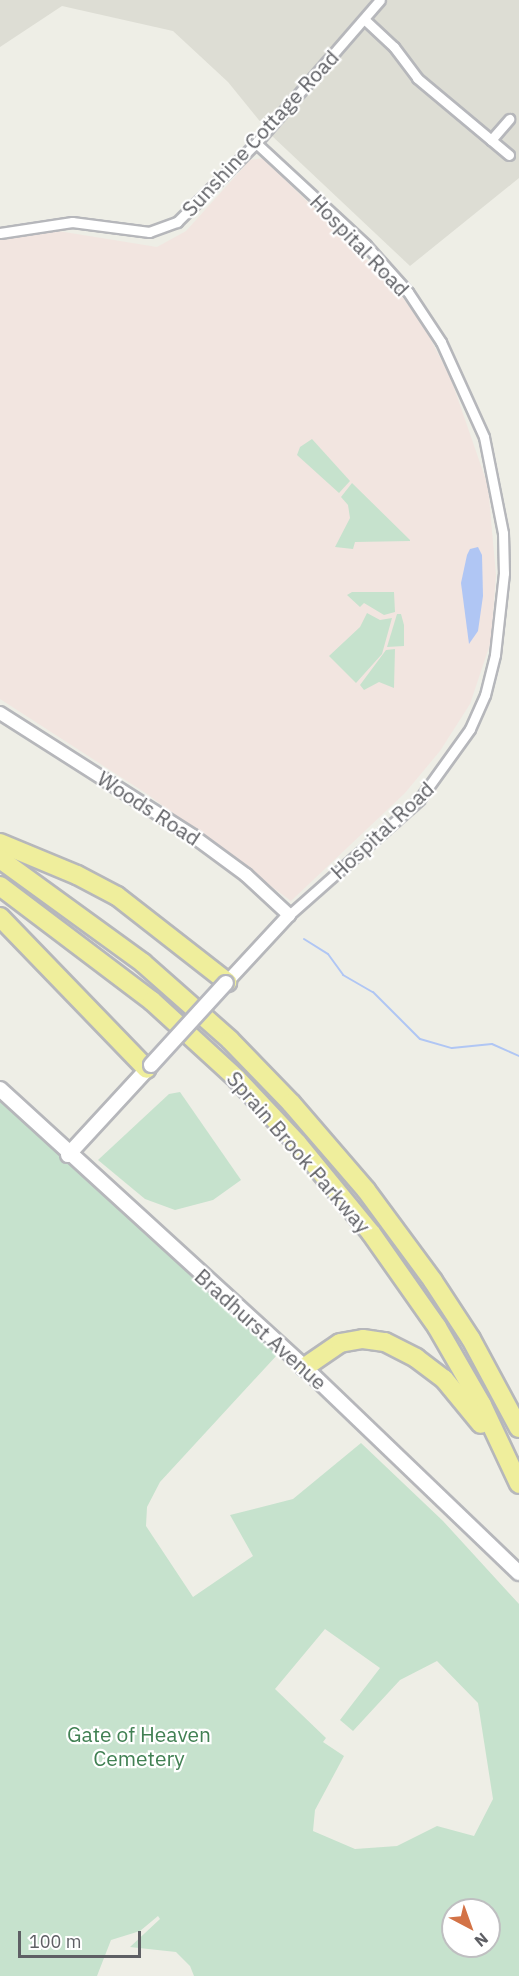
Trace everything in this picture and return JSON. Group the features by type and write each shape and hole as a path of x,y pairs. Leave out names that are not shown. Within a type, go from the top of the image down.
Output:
{"highway":[{"path":"0,843 70,871 117,896 227,983"},
{"name":"Sprain Brook Parkway","path":"0,859 127,951 250,1060 366,1190 471,1339 519,1428"},
{"name":"Sprain Brook Parkway","path":"0,886 153,1001 223,1065 297,1143 371,1233 436,1327 486,1412 519,1484"},
{"path":"0,917 149,1067"},
{"path":"471,1339 519,1403"},
{"path":"304,1367 330,1347 351,1340 374,1340 405,1352 444,1379 466,1403 519,1489"}],"main road":[{"name":"Hospital Road","path":"68,1155 227,983"},
{"name":"Bradhurst Avenue","path":"0,1089 68,1155 304,1367 519,1573"}],"street":[{"name":"Sunshine Cottage Road","path":"0,233 56,223 87,222 141,232 171,225 194,208 256,143 380,0"},
{"path":"364,19 394,47 417,78 509,155"},
{"path":"491,140 509,119"},
{"name":"Hospital Road","path":"227,983 290,915 419,800 441,774 470,729 485,695 495,656 504,573 503,532 484,437 441,342 381,261 256,143"},
{"name":"Woods Road","path":"0,713 194,836 246,875 290,915"}],"shaded area":[{"path":"0,0 519,0 519,178 410,266 271,135 228,82 173,31 62,6 0,47"},
{"path":"263,158 399,292 428,334 451,379 488,486 496,575 491,641 470,704 440,751 405,793 291,901 147,794 0,699 0,240 52,230 157,247 186,231 250,160"}],"green space":[{"path":"312,439 350,481 339,493 297,455 300,447"},
{"path":"352,483 410,541 355,542 353,549 335,547 350,518 348,505 341,497"},
{"path":"352,592 394,592 395,612 384,615 364,603 360,607 347,595"},
{"path":"367,613 380,620 392,618 382,654 356,683 329,656 360,627"},
{"path":"397,614 401,614 404,625 404,646 387,647"},
{"path":"395,649 394,688 379,682 364,690 360,685 386,650"},
{"path":"180,1092 241,1180 213,1200 175,1210 145,1199 98,1160 169,1094"},
{"name":"Gate of Heaven Cemetery","path":"0,1098 278,1354 160,1482 147,1507 146,1526 193,1597 253,1556 230,1515 293,1499 361,1443 443,1521 519,1604 519,1976 194,1976 190,1966 176,1952 130,1947 160,1919 158,1916 140,1931 111,1940 97,1976 0,1976","holes":["325,1629 380,1668 340,1720 353,1731 400,1680 437,1661 478,1703 493,1799 474,1836 437,1826 397,1846 355,1849 313,1831 315,1810 344,1756 323,1742 326,1738 275,1689"]}],"water":[{"path":"478,547 482,555 483,596 478,631 469,644 461,583 467,555 470,549"}],"waterway":[{"path":"304,939 328,954 343,975 373,992 420,1039 452,1048 492,1044 519,1056"}]}
